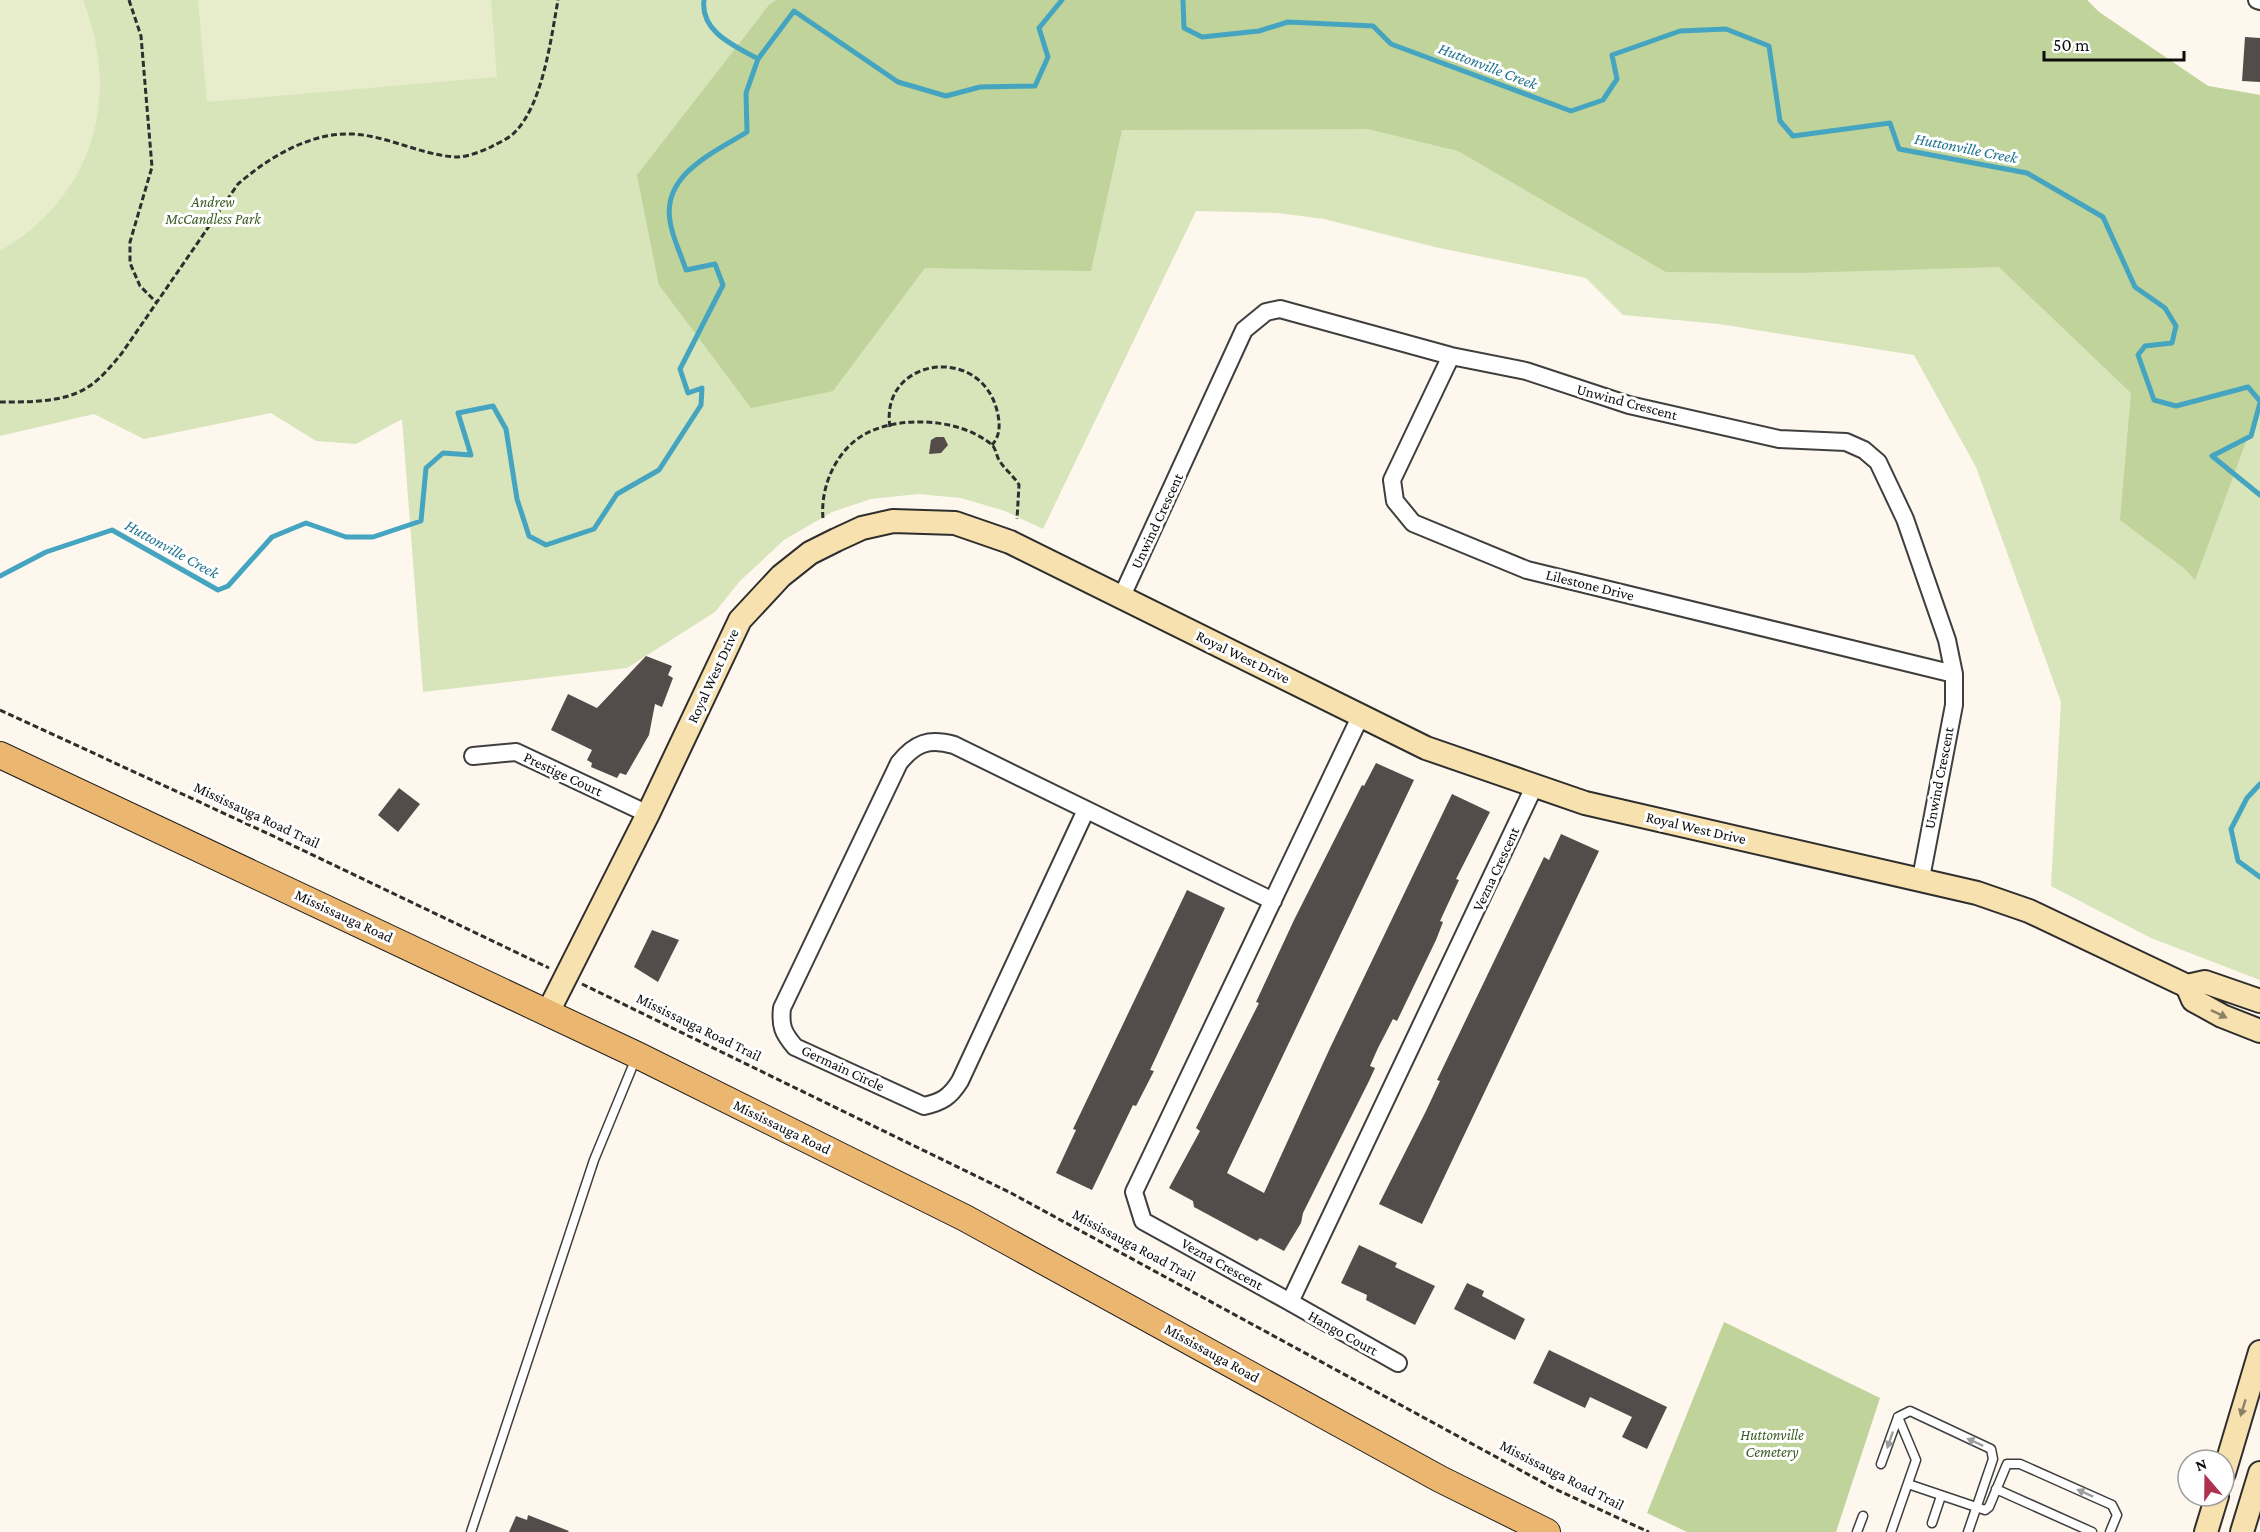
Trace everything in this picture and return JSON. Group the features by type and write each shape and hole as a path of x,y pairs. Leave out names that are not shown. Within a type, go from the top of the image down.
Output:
{"main road":[{"name":"Mississauga Road","path":"0,754 548,1012 965,1218 1440,1479 1547,1532"}],"street":[{"name":"Unwind Crescent","path":"1122,596 1244,330 1266,312 1280,309 1451,356 1526,371 1584,392 1694,420 1779,439 1846,442 1864,450 1878,462 1905,519 1947,640 1954,674 1954,705 1921,878"},
{"name":"Lilestone Drive","path":"1451,356 1392,480 1395,501 1413,523 1527,570 1954,674"},
{"name":"Royal West Drive","path":"548,1012 648,814 740,620 781,576 810,553 862,528 893,521 955,523 1010,542 1426,748 1534,787 1585,804 1921,878 1977,893 2029,911 2187,986 2205,982 2260,1001"},
{"name":"Vezna Crescent","path":"1361,715 1134,1192 1143,1221 1290,1302 1534,787"},
{"name":"Germain Circle","path":"1086,810 960,1081 951,1094 941,1102 924,1106 795,1047 780,1026 782,1008 899,763 910,749 922,742 938,740 954,745 1273,901"},
{"name":"Prestige Court","path":"473,756 516,752 648,814"},
{"name":"Royal West Drive","path":"2187,986 2193,1000 2222,1016 2260,1031"},
{"name":"Hango Court","path":"1290,1302 1398,1363"},
{"path":"2231,1448 2260,1352"},
{"path":"2242,1532 2260,1473"},
{"path":"2206,1532 2213,1508"}],"lane":[{"path":"471,1532 594,1160 637,1055"},
{"path":"1881,1464 1898,1417 1910,1411 1991,1449 1993,1459 1968,1532"},
{"path":"1891,1532 1916,1460 1898,1417"},
{"path":"1908,1484 1976,1508 1989,1507 2007,1464 2020,1464 2112,1505 2117,1515 2110,1532"},
{"path":"1996,1490 2092,1532"},
{"path":"1932,1523 1941,1496"},
{"path":"1857,1532 1863,1516"}],"path":[{"path":"129,0 141,36 150,154 149,184 140,205 130,242 130,263 140,286 156,302"},
{"path":"0,402 69,396 89,387 122,353 238,184 263,162 316,140 352,134 457,157 479,152 515,132 536,97 551,42 558,0"},
{"path":"890,427 890,411 900,386 921,370 939,365 947,366 970,372 988,387 993,397 999,431 992,445"},
{"path":"823,518 822,494 838,459 866,433 890,427 935,423 954,426 992,445 998,458 1019,486 1017,519"},
{"name":"Mississauga Road Trail","path":"0,710 271,835 534,961"},
{"name":"Mississauga Road Trail","path":"600,993 1011,1193 1555,1489 1649,1532"}],"green space":[{"name":"Andrew McCandless Park","path":"0,0 2087,0 2099,12 2208,86 2260,95 2260,980 2151,938 2051,886 2061,702 1976,467 1914,355 1719,324 1623,315 1586,278 1435,247 1324,219 1278,213 1196,211 1043,529 1005,511 961,498 918,494 871,499 832,512 784,540 740,581 715,612 627,668 423,692 402,419 356,444 316,441 271,413 144,439 94,414 0,436"},
{"path":"0,0 83,0 94,37 100,73 98,108 91,142 77,174 58,203 32,229 0,251"},
{"path":"198,0 491,0 497,77 207,102"},
{"path":"776,0 2087,0 2099,12 2208,86 2260,95 2260,404 2195,580 2184,568 2120,520 2131,393 1999,267 1796,273 1666,272 1458,151 1368,129 1122,130 1091,271 925,268 833,391 751,408 659,285 637,175 769,5"},
{"name":"Huttonville Cemetery","path":"1724,1322 1880,1398 1836,1532 1687,1532 1647,1513"}],"building":[{"path":"2245,37 2260,38 2260,82 2242,81"},
{"path":"944,437 948,445 941,453 929,454 931,440"},
{"path":"646,656 672,666 668,675 673,678 662,707 655,704 649,735 626,775 620,773 617,778 591,767 592,763 587,760 592,750 551,730 568,694 597,708"},
{"path":"1376,763 1414,780 1227,1173 1264,1193 1330,1048 1452,794 1490,812 1456,879 1459,880 1440,921 1443,922 1436,940 1397,1021 1393,1019 1378,1048 1370,1066 1375,1068 1369,1081 1303,1213 1301,1223 1284,1251 1260,1238 1257,1241 1194,1207 1193,1201 1169,1188 1200,1131 1196,1128 1259,1003 1256,1002 1294,920 1362,785 1364,786"},
{"path":"399,788 420,804 398,832 378,815"},
{"path":"1561,834 1599,851 1422,1224 1379,1204 1426,1111 1440,1081 1437,1080 1544,857 1549,860"},
{"path":"1187,890 1225,908 1150,1070 1154,1071 1136,1106 1133,1105 1092,1190 1056,1173 1076,1130 1073,1129"},
{"path":"652,930 679,940 658,982 634,967"},
{"path":"1359,1245 1397,1263 1395,1267 1435,1286 1415,1325 1366,1300 1367,1295 1341,1283"},
{"path":"1467,1283 1484,1291 1482,1296 1525,1319 1515,1340 1454,1309"},
{"path":"1549,1350 1667,1407 1647,1449 1622,1437 1632,1417 1590,1397 1585,1408 1533,1383"},
{"path":"528,1515 569,1531 509,1532 516,1516 527,1520"}],"waterway":[{"path":"704,0 704,11 713,29 721,37 758,59"},
{"name":"Huttonville Creek","path":"0,576 46,552 112,530 218,590 228,586 272,537 306,523 346,537 373,537 421,521 426,468 443,453 471,455 458,413 493,406 506,429 517,499 529,536 546,545 594,529 617,494 659,470 701,405 702,388 688,393 680,369 723,285 715,264 686,270 671,227 670,205 674,190 682,177 706,157 747,132 746,93 758,59 794,11 898,82 946,96 980,87 1035,86 1048,57 1039,28 1062,0"},
{"name":"Huttonville Creek","path":"1183,0 1184,28 1202,37 1259,31 1288,22 1373,26 1391,44 1571,111 1603,100 1617,79 1612,55 1680,31 1726,29 1769,46 1780,121 1793,136 1890,123 1899,149 2027,173 2103,217 2135,287 2165,308 2176,326 2172,343 2145,346 2138,355 2154,400 2176,406 2248,387 2260,401"},
{"name":"Huttonville Creek","path":"2260,403 2251,436 2212,456 2260,495"},
{"name":"Huttonville Creek","path":"2260,784 2247,798 2231,829 2238,861 2260,877"}]}
